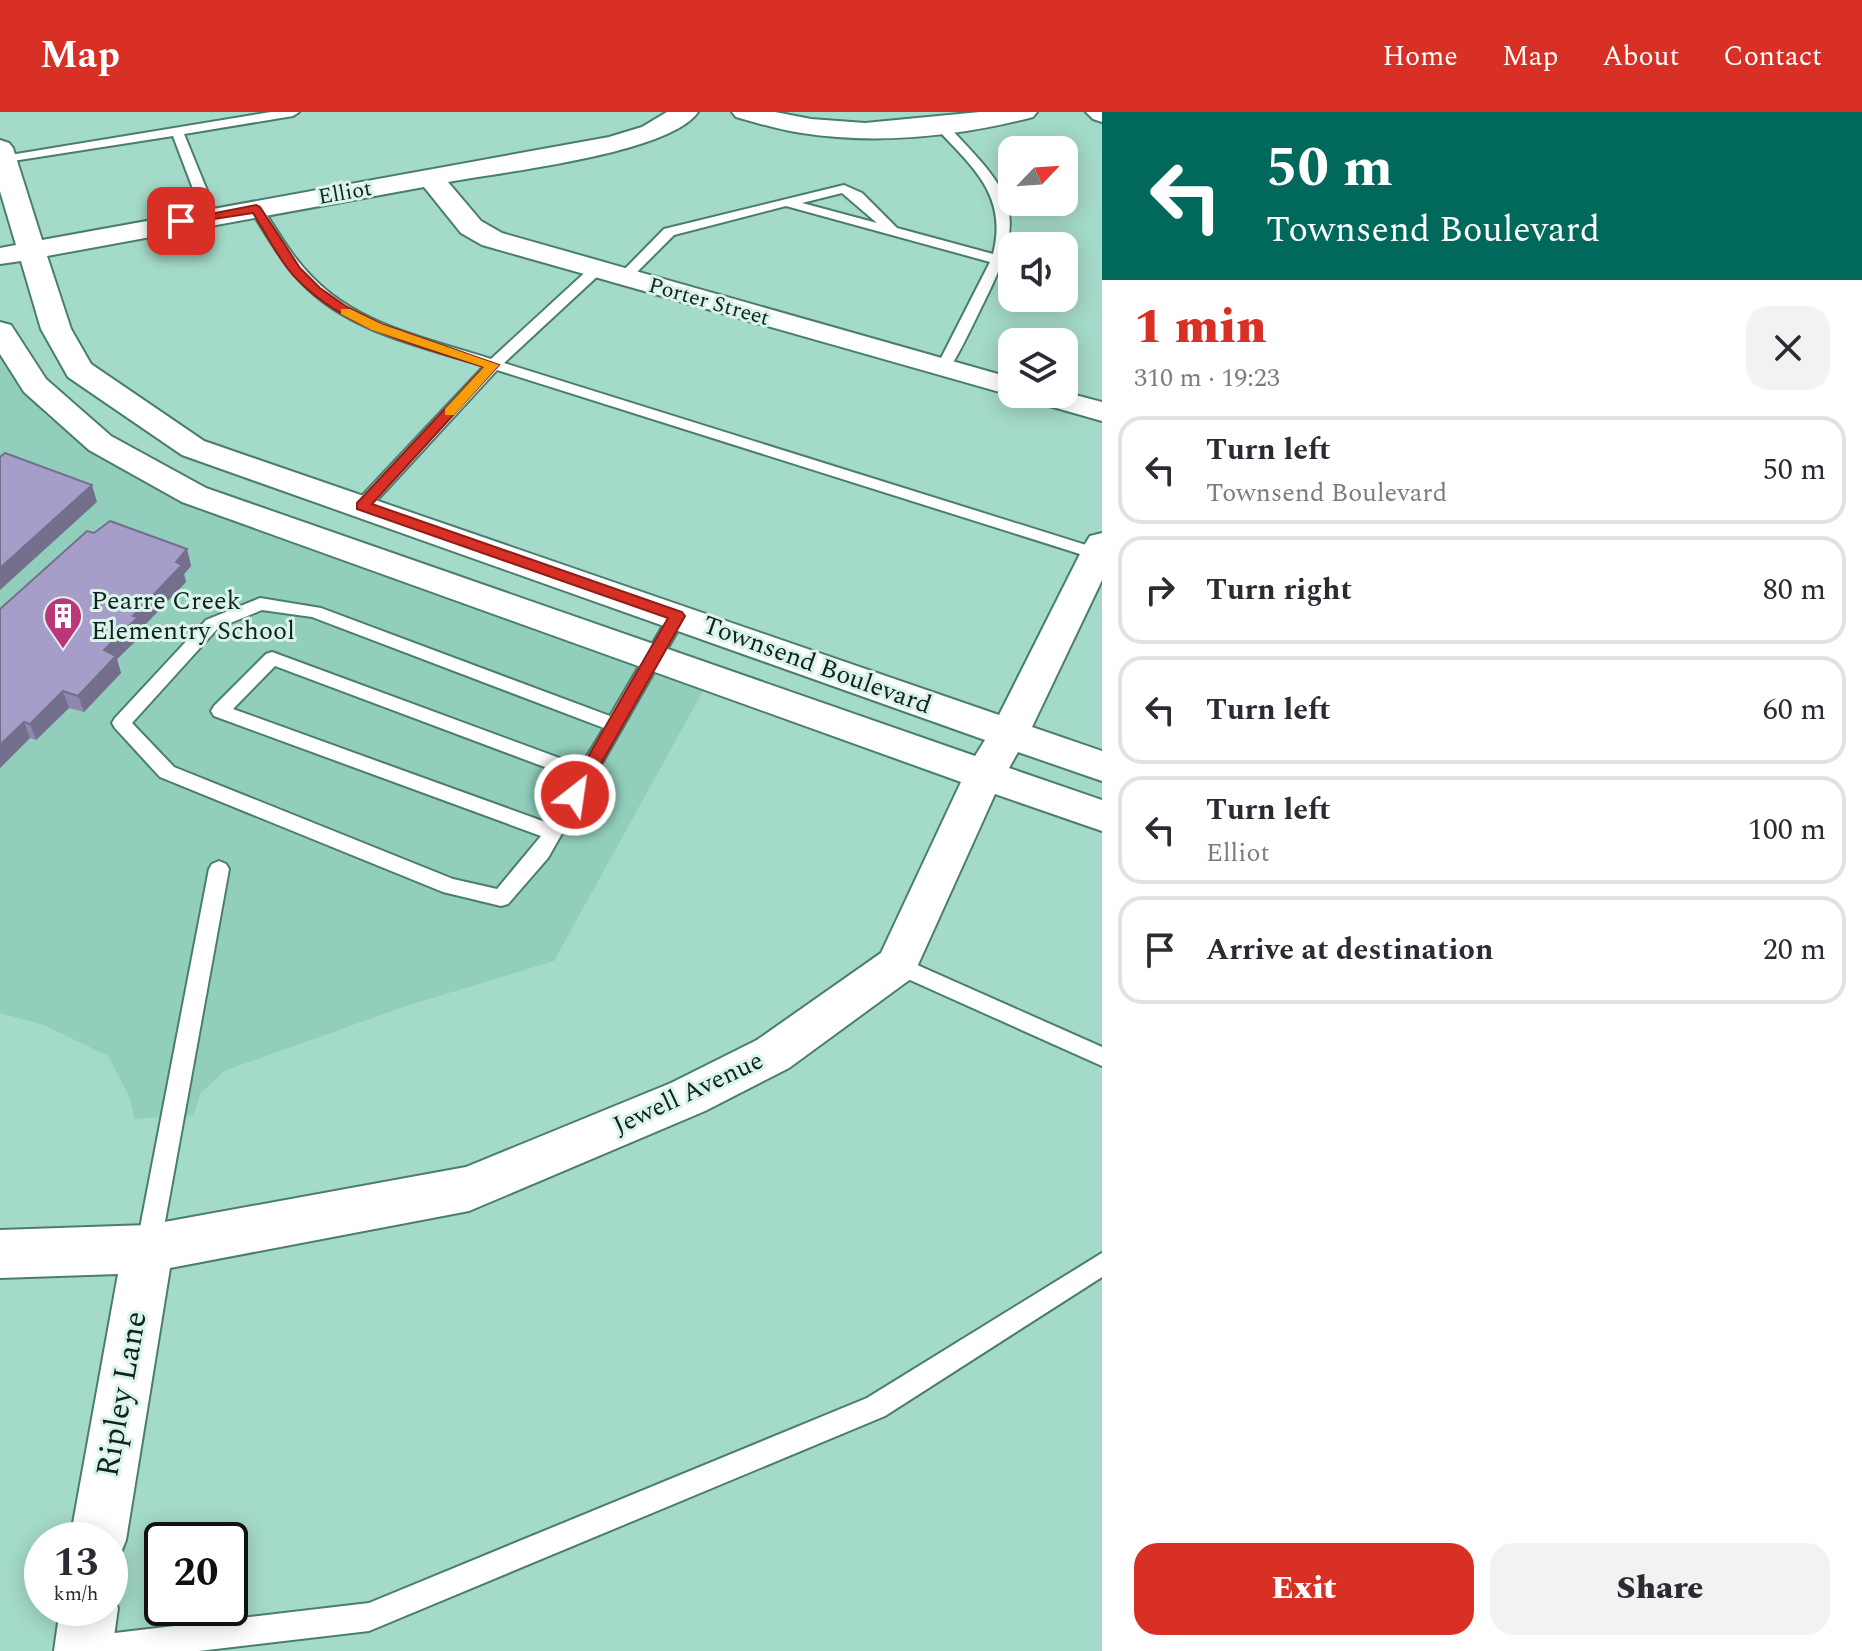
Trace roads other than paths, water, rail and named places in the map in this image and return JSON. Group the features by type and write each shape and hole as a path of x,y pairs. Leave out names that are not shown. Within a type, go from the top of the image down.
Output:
{"street":[{"name":"Elliot","path":"15,253 210,215 613,144 651,132 685,112"},
{"path":"745,112 807,127 847,130 942,127 1024,112"},
{"name":"Townsend Boulevard","path":"1,156 15,253 79,370 193,448 1102,766"},
{"name":"Porter Street","path":"430,177 471,227 492,239 998,384"},
{"name":"Townsend Boulevard","path":"0,331 35,385 100,443 194,495 1102,816"},
{"path":"1078,406 1102,412"},
{"name":"Jewell Avenue","path":"0,1254 148,1249 469,1189 688,1097 773,1054 897,965 985,773 1009,734 1100,552"},
{"name":"Ripley Lane","path":"101,1522 148,1249"},
{"path":"82,1651 86,1626"}],"lane":[{"path":"1,156 293,112"},
{"path":"942,127 988,176 1004,204 1006,232"},
{"path":"177,131 210,215"},
{"path":"362,506 493,365 669,232 844,189 857,196 894,232"},
{"path":"786,202 998,260 943,368"},
{"path":"256,209 295,270 316,291 342,310 376,327 1100,552"},
{"path":"615,725 315,612 260,604 212,624 121,723 167,772 450,886 501,898 541,853 615,725 652,657 677,616"},
{"path":"553,833 220,711 272,658 586,775"},
{"path":"148,1249 219,869"},
{"path":"897,965 1102,1057"},
{"path":"82,1651 369,1617 876,1407 1102,1264"}],"place":[{"name":"Pearre Creek Elementry School","path":"63,650"}]}
